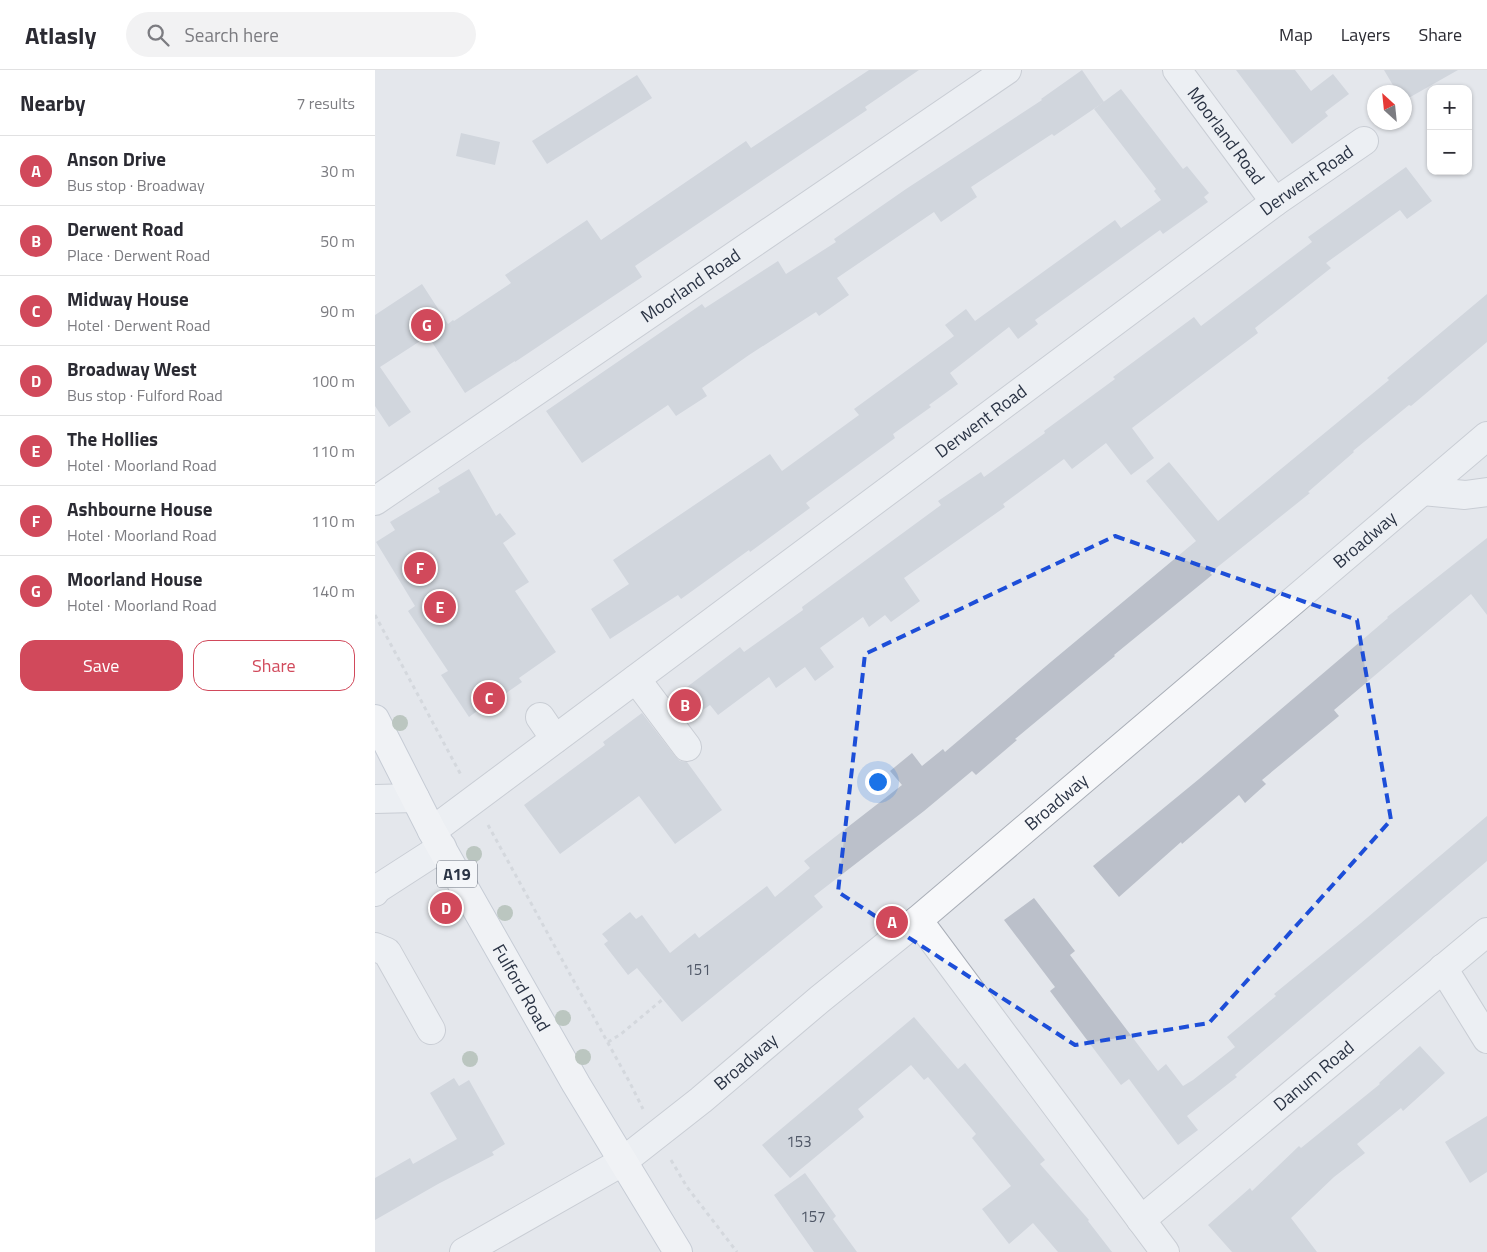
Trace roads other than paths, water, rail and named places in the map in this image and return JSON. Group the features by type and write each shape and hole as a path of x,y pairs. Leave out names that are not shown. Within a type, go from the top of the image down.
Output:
{"main road":[{"name":"Fulford Road","path":"375,719 437,839 580,1092 678,1252"}],"street":[{"name":"Moorland Road","path":"375,501 1007,70"},
{"name":"Moorland Road","path":"1177,70 1275,202"},
{"name":"Derwent Road","path":"375,892 437,839 474,800 1275,202 1364,141"},
{"name":"Broadway","path":"464,1252 622,1162 655,1136 918,920 1487,436"},
{"path":"1423,491 1465,495 1487,492"},
{"path":"636,679 687,747"},
{"path":"540,717 555,739"},
{"path":"375,799 415,798"},
{"path":"918,920 1165,1252"},
{"name":"Danum Road","path":"1141,1220 1487,932"},
{"path":"375,947 387,952 431,1030"},
{"path":"1443,968 1487,1039"}],"place":[{"name":"Moorland House","path":"427,325"},
{"name":"Ashbourne House","path":"420,568"},
{"name":"The Hollies","path":"440,607"},
{"name":"Midway House","path":"489,698"},
{"name":"Derwent Road","path":"685,705"},
{"name":"Broadway West","path":"446,908"},
{"name":"Anson Drive","path":"892,922"}]}
